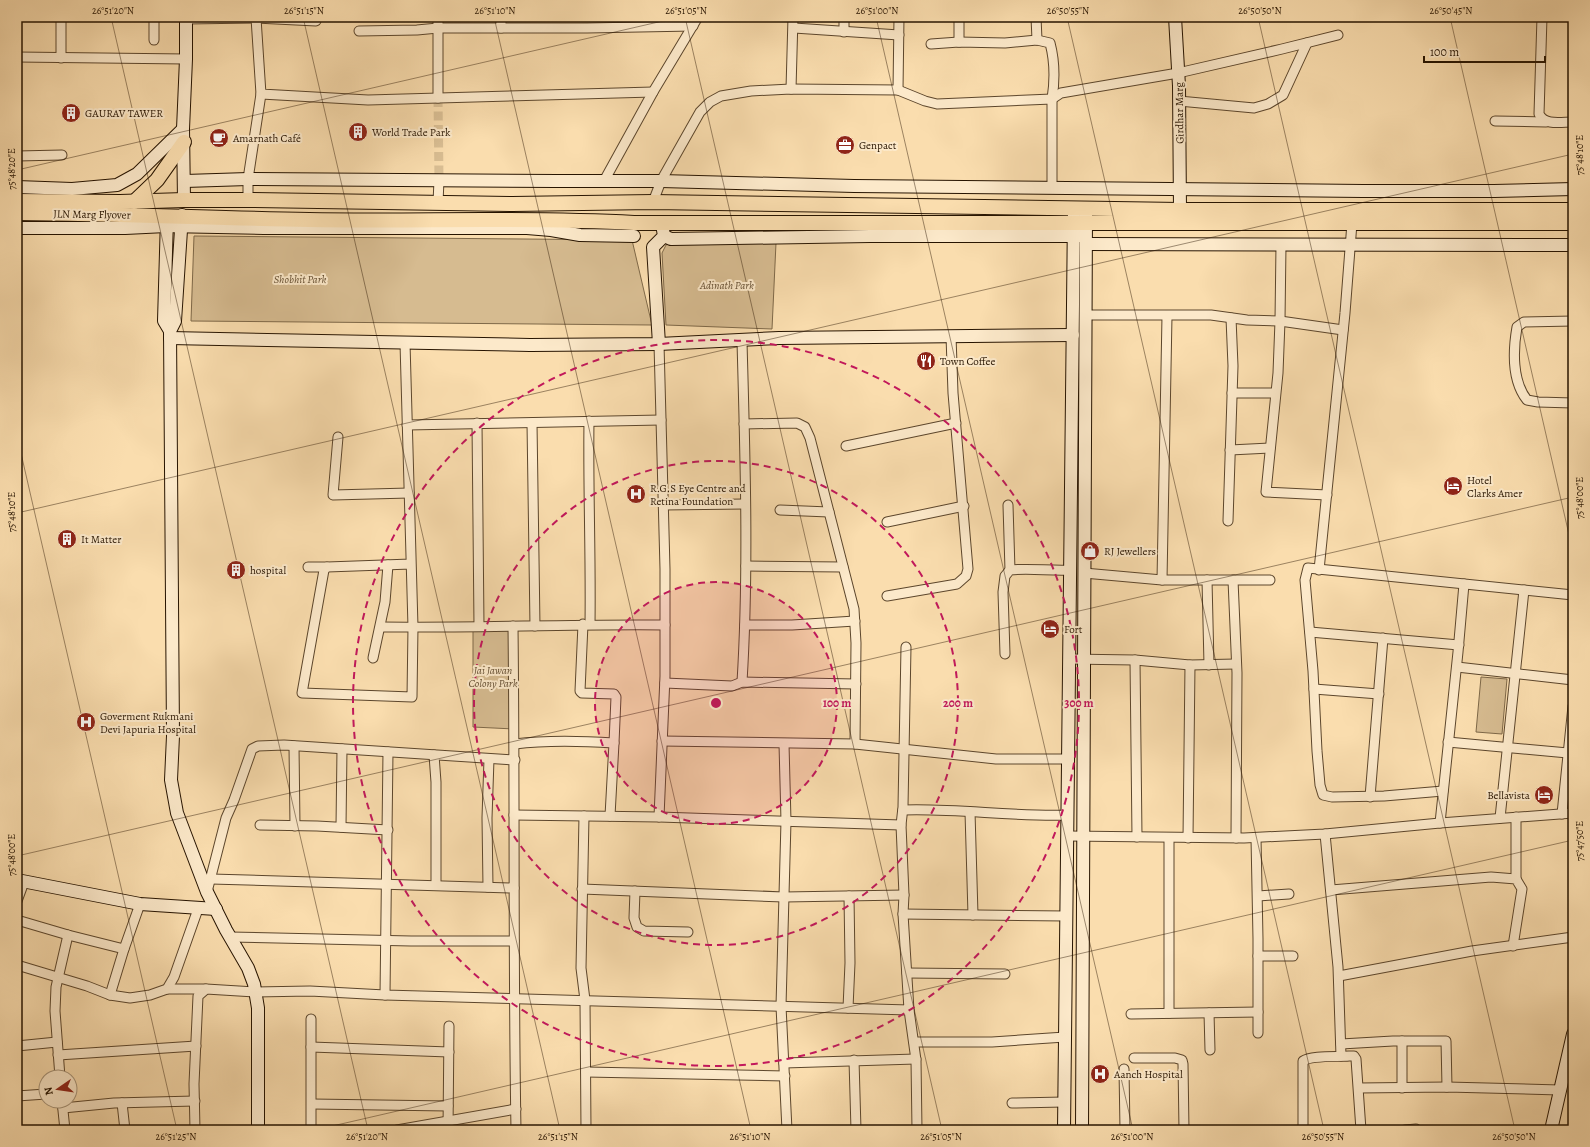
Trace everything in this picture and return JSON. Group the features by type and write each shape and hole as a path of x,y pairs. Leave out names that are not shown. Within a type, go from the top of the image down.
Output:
{"main road":[{"path":"134,202 156,180 183,136"},
{"name":"JLN Marg Flyover","path":"17,201 134,202 248,200 438,203 653,202 1180,210 1573,210"},
{"name":"JLN Marg Flyover","path":"17,213 151,215 166,221 309,220 663,230 1081,232 1352,223 1573,223"}],"street":[{"path":"61,17 61,58"},
{"path":"154,17 154,40"},
{"path":"438,17 438,98"},
{"path":"501,17 501,28"},
{"path":"610,181 653,92 698,17"},
{"path":"791,89 794,28 793,17"},
{"path":"844,17 844,32"},
{"path":"898,90 899,17"},
{"path":"959,17 959,42"},
{"path":"1036,17 1037,40"},
{"name":"Girdhar Marg","path":"1175,17 1179,101 1180,210"},
{"path":"1542,17 1539,114 1546,122"},
{"path":"184,200 185,180 183,136 186,18 256,18 316,21"},
{"path":"248,200 248,178 261,94 256,18"},
{"path":"359,31 417,30 438,28 693,26"},
{"path":"794,28 899,35"},
{"path":"653,202 661,181 700,112 710,102 721,96 736,93 791,89 898,90 925,101 937,104 1052,99 1061,93 1178,73 1338,35"},
{"path":"932,44 959,42 1005,43 1037,40 1050,43 1053,56 1054,82 1052,99 1052,188"},
{"path":"1179,101 1254,108 1268,104 1283,95 1307,43"},
{"path":"17,57 186,59"},
{"path":"261,94 368,100 653,92"},
{"path":"1495,121 1573,122"},
{"path":"17,187 72,188 116,185 137,174 183,136"},
{"path":"17,156 62,155"},
{"path":"185,180 248,178 661,181 854,186 1484,191 1573,189"},
{"path":"438,203 439,180"},
{"path":"1080,209 1086,316 1082,1130"},
{"path":"17,228 125,228 166,221 164,321 170,335"},
{"path":"182,221 175,321 170,335 173,736 171,780 177,813 207,892 248,968 254,984 258,1008 258,1130"},
{"path":"1319,570 1352,223"},
{"path":"562,226 580,235 619,235 634,229 653,247"},
{"path":"659,817 665,683 665,625 660,344 653,247 663,230"},
{"path":"1081,232 1281,245 1573,245"},
{"path":"1064,1130 1073,335 1081,232"},
{"path":"1281,245 1280,321 1266,492 1327,495"},
{"path":"1086,316 1211,315 1247,320 1280,321 1343,330"},
{"path":"1162,580 1167,316"},
{"path":"1228,521 1233,366 1231,318"},
{"path":"1573,321 1524,322 1517,327 1515,340 1517,380 1520,392 1527,400 1538,402 1573,403"},
{"path":"170,335 405,344 530,345 660,344 779,338 1073,335"},
{"path":"887,596 957,584 966,576 968,569 964,506 953,393 951,336"},
{"path":"742,341 746,566 742,682"},
{"path":"327,567 324,570 302,693 412,697 413,627 405,344"},
{"path":"1232,393 1275,393"},
{"path":"407,426 661,420"},
{"path":"588,421 588,504 591,566 580,691 582,693 614,694 616,698 610,816"},
{"path":"532,423 535,626"},
{"path":"744,424 797,423 805,427 810,438 854,608 856,684 855,744"},
{"path":"846,446 956,423"},
{"path":"477,424 479,626"},
{"path":"338,437 333,495 409,493"},
{"path":"1230,450 1270,448"},
{"path":"663,505 745,504"},
{"path":"1005,654 1003,592 1005,576 1010,570 1008,505"},
{"path":"887,522 964,506"},
{"path":"780,510 828,512"},
{"path":"373,658 381,627 385,602 388,564"},
{"path":"308,567 411,564"},
{"path":"746,566 843,567"},
{"path":"1443,792 1332,798 1323,794 1320,785 1305,580 1308,568 1573,594"},
{"path":"1010,570 1070,570"},
{"path":"1084,573 1162,580 1270,580"},
{"path":"1207,580 1209,665"},
{"path":"1233,580 1236,664 1236,838"},
{"path":"1440,823 1457,667 1464,584"},
{"path":"1500,818 1524,590"},
{"path":"745,625 792,625 855,621"},
{"path":"381,627 535,626 586,624 665,625"},
{"path":"513,626 515,744 514,998 516,1130"},
{"path":"1310,632 1459,645"},
{"path":"1370,797 1383,638"},
{"path":"906,647 905,748 903,810 901,825 904,895 903,914 909,1010 916,1059 917,1130"},
{"path":"1069,659 1135,660 1190,665 1236,664"},
{"path":"1135,660 1137,837"},
{"path":"1188,838 1190,665"},
{"path":"1457,667 1573,680"},
{"path":"665,683 732,686 742,682 856,684"},
{"path":"1314,689 1379,694"},
{"path":"1562,814 1573,706"},
{"path":"662,740 784,744 855,744 905,748 996,759 1068,759"},
{"path":"515,744 534,742 614,743"},
{"path":"1448,742 1568,753"},
{"path":"784,744 786,821 781,1006 787,1130"},
{"path":"207,892 226,818 252,749 258,746 294,746 514,760"},
{"path":"294,746 295,826"},
{"path":"341,827 342,749"},
{"path":"385,995 388,752"},
{"path":"434,755 436,782 436,886"},
{"path":"488,887 487,818 489,758"},
{"path":"903,810 934,809 1037,816 1068,815"},
{"path":"970,812 973,915"},
{"path":"1067,836 1256,838 1325,834 1440,823 1573,813"},
{"path":"514,815 659,817 901,825"},
{"path":"584,816 581,968 585,1000 586,1130"},
{"path":"1513,946 1522,889 1516,879 1516,817"},
{"path":"260,826 341,827 388,830"},
{"path":"1325,834 1339,976 1341,1056"},
{"path":"1169,838 1169,1014"},
{"path":"1256,838 1258,896 1258,1033"},
{"path":"1331,890 1491,877 1516,879"},
{"path":"211,879 514,888"},
{"path":"17,901 20,881 140,904 216,909"},
{"path":"582,889 784,896 904,895"},
{"path":"635,891 634,918 636,925 640,929 688,932"},
{"path":"1258,896 1289,894"},
{"path":"848,1008 850,963 849,896"},
{"path":"110,995 140,904"},
{"path":"167,989 174,977 198,909"},
{"path":"903,914 1066,916"},
{"path":"17,920 124,949"},
{"path":"59,1069 54,1011 56,987 68,935"},
{"path":"230,937 514,941"},
{"path":"1339,976 1472,951 1573,937"},
{"path":"1258,956 1293,956"},
{"path":"17,964 110,995 130,998 150,995 167,989 206,989 255,992 310,991 385,995 909,1010"},
{"path":"907,973 1005,974"},
{"path":"195,1130 198,996 206,989"},
{"path":"1131,1014 1258,1012"},
{"path":"1209,1013 1210,1050"},
{"path":"311,1130 312,1019"},
{"path":"448,1125 449,1026"},
{"path":"1551,1130 1573,1034"},
{"path":"914,1042 992,1042 1065,1037"},
{"path":"1341,1044 1402,1041 1446,1041 1447,1087"},
{"path":"1402,1041 1402,1088"},
{"path":"17,1046 56,1042"},
{"path":"58,1055 196,1046"},
{"path":"311,1046 449,1052"},
{"path":"1303,1130 1303,1061 1306,1059 1341,1056 1354,1056 1356,1059 1361,1130"},
{"path":"1134,1058 1175,1058 1182,1060 1184,1130"},
{"path":"784,1063 916,1059"},
{"path":"854,1060 856,1130"},
{"path":"1124,1069 1125,1130"},
{"path":"586,1072 784,1076"},
{"path":"1359,1088 1447,1087 1560,1090"},
{"path":"17,1096 38,1095"},
{"path":"78,1104 195,1101"},
{"path":"1012,1103 1064,1102"},
{"path":"122,1103 125,1130"},
{"path":"312,1104 448,1106"},
{"path":"63,1109 65,1130"},
{"path":"397,1130 448,1125 516,1109"},
{"path":"1405,1130 1416,1129"}],"green space":[{"name":"Shobhit Park","path":"194,236 632,240 652,325 191,321"},
{"name":"Adinath Park","path":"671,242 776,243 772,329 666,325 662,253 666,245"},
{"name":"Jai Jawan Colony Park","path":"473,626 513,626 514,729 473,727"},
{"path":"1481,677 1507,679 1502,734 1476,732"}],"tunnel":[{"path":"438,98 439,180"}],"place":[{"name":"GAURAV TAWER","path":"71,113"},
{"name":"World Trade Park","path":"358,132"},
{"name":"Amarnath Café","path":"219,138"},
{"name":"Genpact","path":"845,145"},
{"name":"Town Coffee","path":"926,361"},
{"name":"Hotel Clarks Amer","path":"1453,486"},
{"name":"R.G.S Eye Centre and Retina Foundation","path":"636,494"},
{"name":"It Matter","path":"67,539"},
{"name":"RJ Jewellers","path":"1090,551"},
{"name":"hospital","path":"236,570"},
{"name":"Fort","path":"1050,629"},
{"name":"Goverment Rukmani Devi Japuria Hospital","path":"86,722"},
{"name":"Bellavista","path":"1544,795"},
{"name":"Aanch Hospital","path":"1100,1074"}]}
